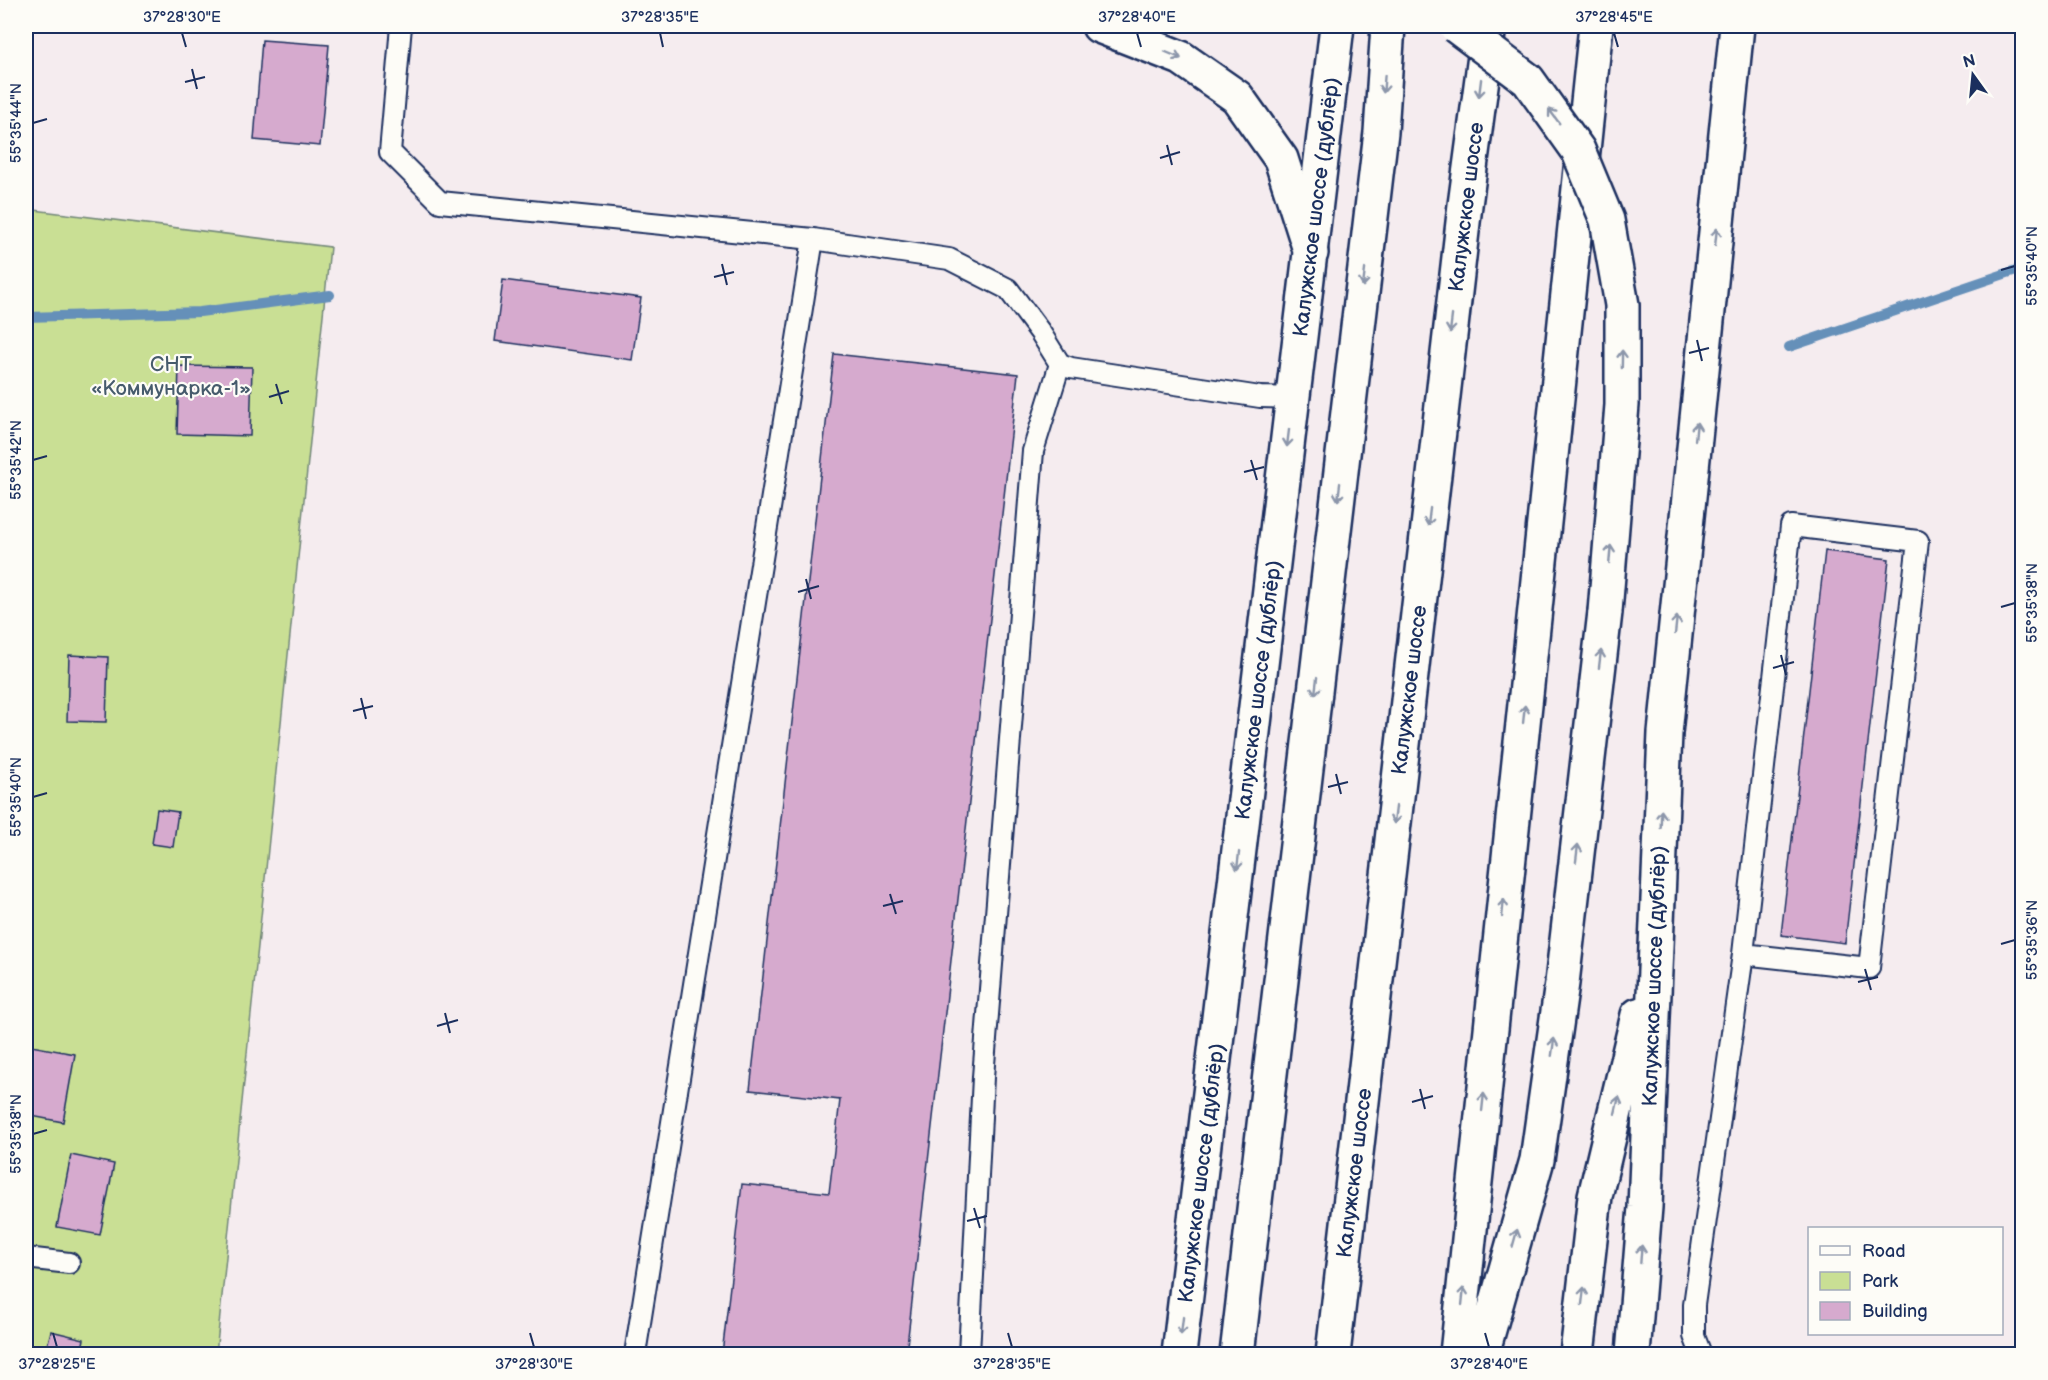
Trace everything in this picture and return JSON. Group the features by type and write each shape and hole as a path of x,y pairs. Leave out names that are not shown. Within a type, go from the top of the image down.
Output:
{"main road":[{"path":"1100,26 1181,58 1237,97 1281,159 1311,253"},
{"name":"Калужское шоссе (дублёр)","path":"1179,1354 1337,26"},
{"path":"1237,1354 1381,132 1388,26"},
{"path":"1456,26 1528,80 1578,150 1607,220 1623,304 1622,405 1605,612 1562,983 1537,1160 1482,1354"},
{"path":"1457,1354 1596,26"},
{"path":"1587,98 1606,26"},
{"name":"Калужское шоссе (дублёр)","path":"1633,1354 1645,1207 1665,733 1737,26"},
{"name":"Калужское шоссе","path":"1332,1354 1488,27"},
{"path":"1576,1354 1595,1196 1656,941"}],"lane":[{"path":"401,26 390,152 440,202 813,239 949,258 1008,289 1060,364 1071,368 1260,397 1293,398"},
{"path":"635,1354 813,239"},
{"path":"969,1354 983,1077 1033,452 1060,364"},
{"path":"1701,1354 1695,1336 1694,1305 1743,954 1791,526 1917,541 1869,968 1743,954"},
{"path":"26,1258 69,1263"}],"green space":[{"name":"СНТ «Коммунарка-1»","path":"26,209 330,247 216,1354 26,1354"}],"building":[{"path":"262,40 329,45 320,146 254,140"},
{"path":"503,280 641,298 632,360 495,341"},
{"path":"834,354 1018,374 906,1354 722,1354 742,1184 829,1193 840,1100 750,1090"},
{"path":"179,366 252,367 250,436 177,434"},
{"path":"1825,551 1889,559 1845,943 1781,935"},
{"path":"69,655 108,657 106,722 67,721"},
{"path":"157,809 178,812 173,847 152,844"},
{"path":"26,1045 75,1054 63,1122 26,1115"},
{"path":"71,1155 114,1164 100,1235 57,1227"},
{"path":"51,1331 84,1339 81,1354 45,1354"}],"waterway":[{"path":"1789,347 2022,268"},
{"path":"26,317 200,312 330,295"}]}
